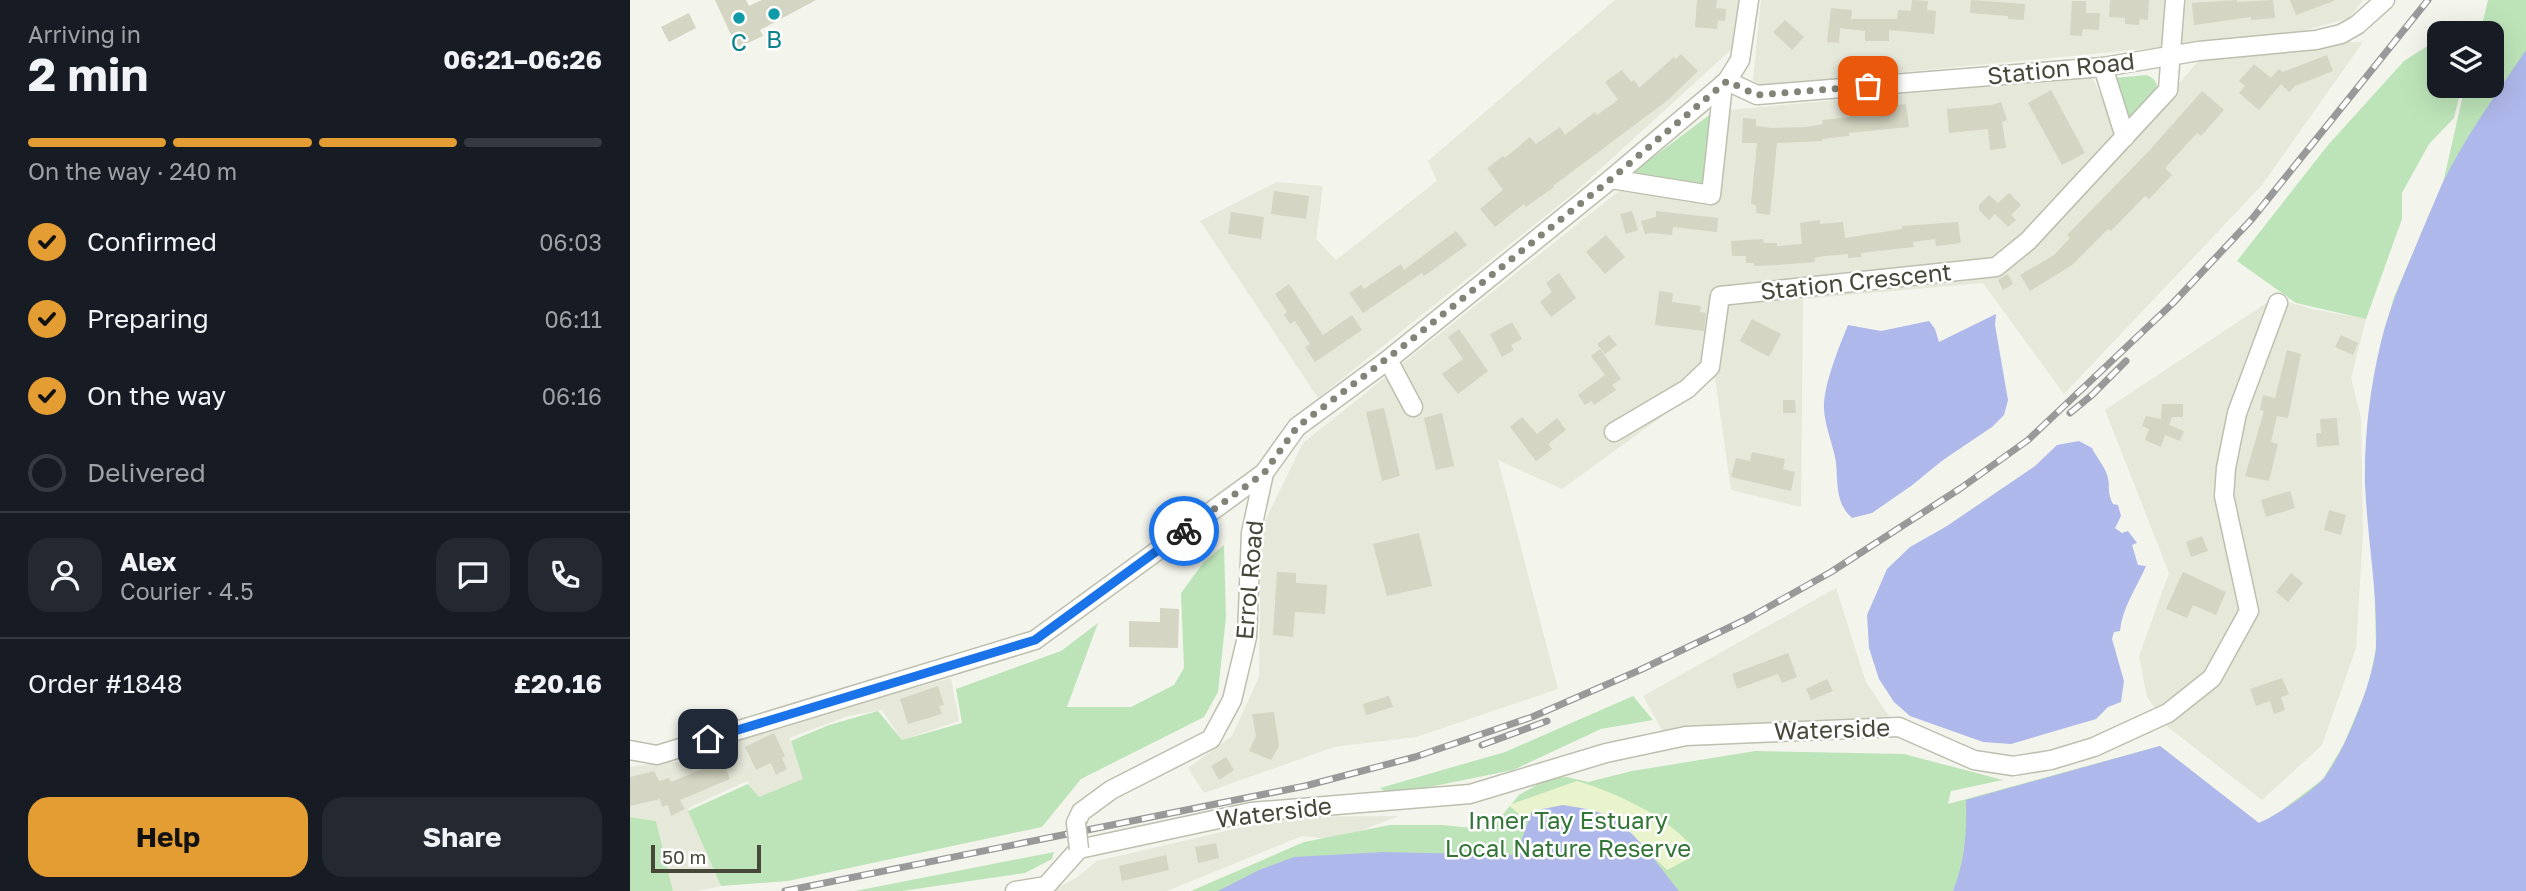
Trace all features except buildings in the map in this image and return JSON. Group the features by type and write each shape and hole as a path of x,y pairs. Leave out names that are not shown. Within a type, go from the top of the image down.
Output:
{"street":[{"name":"Errol Road","path":"1079,849 1076,823 1081,812 1111,790 1211,739 1227,710 1232,700 1247,637 1251,533 1264,473 1297,427 1388,359 1725,83 1740,60 1749,0"},
{"name":"Station Crescent","path":"1614,432 1687,389 1710,367 1720,296 1996,267 2028,241 2168,90 2175,0"},
{"name":"Station Road","path":"1725,83 1757,95 2102,67 2170,56 2316,40 2341,34 2357,25 2385,0"},
{"path":"2102,67 2126,137"},
{"name":"Errol Road","path":"1611,179 1711,195 1725,83"},
{"name":"Waterside","path":"1079,849 1251,812 1470,794 1606,753 1686,736 1899,727 1974,760 2013,766 2051,760 2094,747 2168,713 2212,678 2249,611 2224,495 2226,468 2236,413 2278,303"},
{"path":"1388,359 1413,407"},
{"path":"630,750 657,755 1035,640 1264,473"},
{"path":"1015,891 1046,886 1079,849"}],"shaded area":[{"path":"1615,0 1739,0 1734,47 1574,193 1318,398 1200,221 1277,182 1323,186 1316,239 1336,260 1437,181 1428,161"},
{"path":"1761,0 2363,0 2349,18 2288,35 1761,86 1753,80"},
{"path":"2343,42 2363,42 2262,185 2064,394 1983,283 1803,299 1801,507 1731,490 1715,378 1562,489 1498,460 1558,689 1416,737 1334,747 1204,793 1188,768 1232,736 1259,677 1261,529 1303,443 1619,191 1713,201 1728,110 2092,77 2111,118 2129,142 2201,58 2310,50"},
{"path":"2274,298 2312,309 2366,319 2351,378 2361,418 2363,533 2356,648 2322,745 2262,800 2169,728 2147,697 2139,656 2169,573 2105,410"},
{"path":"1836,588 1866,682 1891,719 1663,732 1643,696"},
{"path":"951,678 959,721 902,740 882,710 848,716 789,738 808,783 760,803 747,781 688,808 721,886 697,891 673,891 656,821 630,817 630,767 662,762 686,762 791,721"},
{"path":"1399,816 1336,840 1302,836 1167,891 1052,891 1076,878 1097,861 1286,817"}],"green space":[{"name":"Inner Tay Estuary Local Nature Reserve","path":"2488,0 2526,0 2526,891 1191,891 1304,842 1390,825 1443,825 1490,830 1519,795 1549,778 1567,777 1588,782 1632,771 1755,751 1904,754 2003,780 1951,791 1948,804 2160,746 2258,823 2273,817 2323,779 2344,744 2368,686 2376,649 2374,568 2365,483 2372,389 2394,297 2443,183 2462,98 2504,98 2504,21 2483,21"},
{"path":"2427,46 2427,98 2459,98 2454,118 2429,144 2402,193 2402,219 2366,319 2296,303 2237,261 2328,145 2404,61"},
{"path":"2147,75 2157,85 2156,91 2132,117 2129,116 2114,87 2114,78"},
{"path":"1712,113 1706,181 1702,186 1636,175 1636,170"},
{"path":"1224,545 1226,617 1218,692 1204,717 1081,779 1042,827 788,881 721,886 688,811 748,784 759,797 803,779 791,741 829,725 878,711 902,740 962,723 956,689 1061,651 1098,623 1067,707 1131,707 1174,685 1184,668 1181,593 1203,563"},
{"path":"1633,696 1653,720 1601,729 1513,770 1390,795 1380,788 1505,752"},
{"path":"630,817 656,821 673,891 630,891"},
{"path":"1054,852 1052,859 1025,873 902,891 855,891"}],"sand":[{"path":"1577,781 1641,807 1671,826 1693,849 1690,858 1667,870 1623,828 1535,819 1526,821 1509,805"}],"water":[{"path":"2526,50 2526,891 1953,891 1964,846 1966,800 2160,746 2259,823 2311,790 2332,767 2364,696 2376,647 2365,466 2371,394 2384,330 2442,184 2494,98 2504,98 2504,83"},
{"path":"1996,314 1995,325 2008,400 2004,415 1992,427 1872,513 1852,518 1840,499 1836,462 1824,409 1829,378 1848,325 1881,331 1929,321 1939,342"},
{"path":"2079,441 2092,448 2106,471 2111,499 2113,504 2118,505 2121,516 2115,528 2122,533 2128,531 2137,543 2132,545 2138,565 2146,566 2127,606 2120,631 2114,632 2112,639 2124,681 2121,702 2108,707 2096,719 2011,744 1983,742 1910,716 1894,702 1879,679 1869,648 1867,615 1887,569 1910,547 1947,526 2035,466 2057,445"},
{"path":"1563,805 1587,809 1621,824 1648,851 1679,891 1218,891 1259,870 1294,857 1383,852 1512,855 1522,839 1532,811"}],"railway":[{"path":"785,891 1305,786 1415,757 1532,717 1747,619 1831,572 1961,488 2028,440 2173,303 2252,219 2428,0"},
{"path":"2070,413 2126,361"},
{"path":"1482,745 1547,721"}],"way so far":[{"path":"1184,531 1264,473 1297,427 1388,359 1611,179 1727,81 1757,95 1868,86"}],"place":[{"name":"B","path":"774,14"},
{"name":"C","path":"739,18"}],"route":[{"path":"708,739 1035,640 1184,531"}]}
